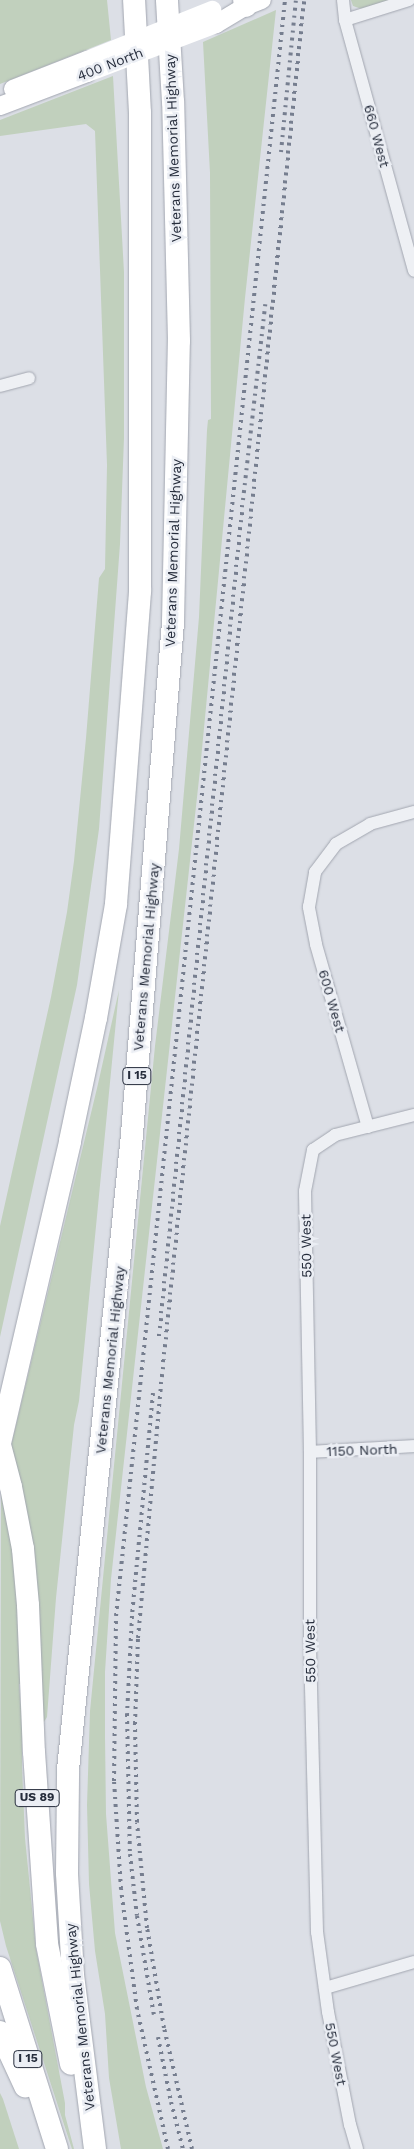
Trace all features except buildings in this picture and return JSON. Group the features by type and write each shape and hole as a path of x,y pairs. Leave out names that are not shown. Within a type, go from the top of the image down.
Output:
{"highway":[{"path":"0,1444 70,1141 96,1018 116,904 140,591 140,113 134,0"},
{"name":"Veterans Memorial Highway","path":"95,2149 73,1975 67,1873 68,1770 131,1144 173,622 179,341 173,112 167,0"},
{"name":"US 89","path":"0,1444 12,1487 23,1549 28,1605 34,1752 47,1944 70,2062 95,2149"},
{"name":"I 15","path":"0,1968 55,2149"},
{"path":"0,2032 55,2149"}],"main road":[{"name":"400 North","path":"0,94 87,66 251,2"},
{"name":"400 North","path":"0,106 87,66"}],"street":[{"name":"660 West","path":"343,0 345,20 414,271"},
{"path":"345,20 409,0"},
{"path":"0,386 29,378"},
{"name":"600 West","path":"368,1127 316,944 309,907 315,872 336,844 370,824 414,812"},
{"path":"368,1127 414,1115"},
{"name":"550 West","path":"358,2149 350,2124 329,2021 317,1932 310,1638 310,1452 305,1190 313,1150 335,1135 368,1127"},
{"name":"1150 North","path":"310,1452 414,1446"},
{"path":"325,1988 414,1962"}],"green space":[{"path":"0,0 107,0 111,40 0,84"},
{"path":"351,0 392,0 362,9 353,6"},
{"path":"276,10 245,298 200,770 111,1579 105,1672 105,1736 106,1814 115,1933 146,2087 163,2149 121,2149 109,2078 105,2014 95,1951 89,1884 87,1805 90,1711 155,1046 179,849 199,617 207,430 208,420 211,419 210,173 203,42"},
{"path":"113,76 124,272 124,438 120,544 99,829 77,985 0,1337 0,1226 51,997 67,912 74,861 99,578 105,569 107,465 95,131 86,124 0,136 0,120"},
{"path":"119,990 79,1401 74,1425 56,1598 47,1717 42,1725 10,1450"},
{"path":"1,1487 12,1535 23,1684 19,1684 22,1721 25,1838 36,1949 65,2103 65,2115 74,2149 72,2149 6,1946 0,1921"},
{"path":"0,2093 3,2099 19,2149 0,2149"}],"railway":[{"path":"168,2149 137,2009 121,1889 114,1781 116,1616 285,0"},
{"path":"281,152 296,0"},
{"path":"192,2149 164,2028 147,1928 137,1822 135,1724 138,1638 161,1384 304,0"},
{"path":"159,1336 243,500 266,299"},
{"path":"153,1393 132,1616 127,1714 130,1854 137,1916 154,2015"},
{"path":"158,2037 183,2149"}]}
